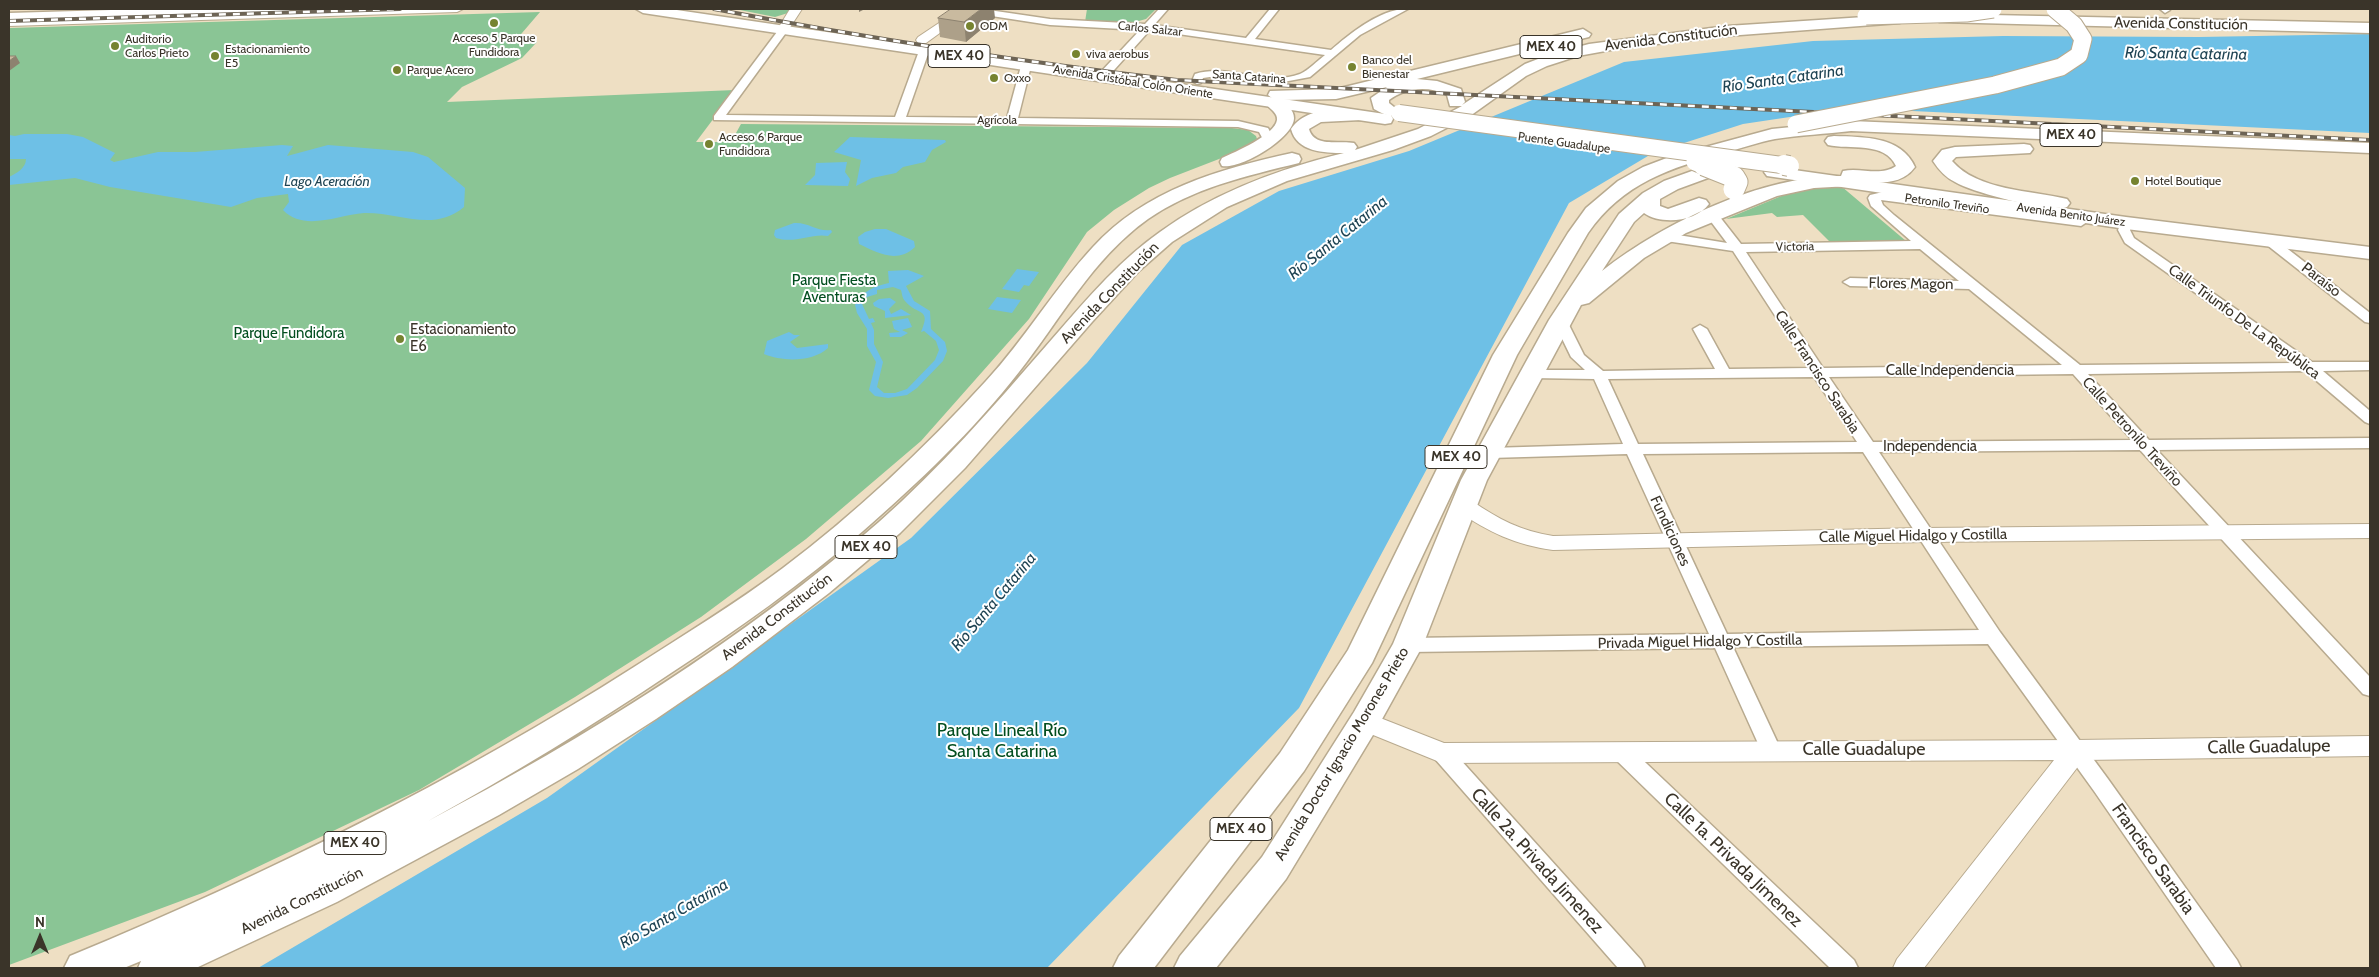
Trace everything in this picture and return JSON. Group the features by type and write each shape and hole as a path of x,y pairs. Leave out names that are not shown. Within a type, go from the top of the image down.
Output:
{"highway":[{"name":"Avenida Constitución","path":"83,968 269,886 422,808 491,770 608,700 766,594 871,511 933,453 1000,380 1034,339 1090,263 1121,230 1168,199 1234,173 1348,147 1405,129 1456,102 1515,61 1540,51 1600,36 1658,27 1802,13 1911,9"},
{"name":"Avenida Constitución","path":"1974,9 2370,21"},
{"path":"1697,34 1767,22 1866,16 1966,13 1993,9"},
{"path":"1772,134 1796,124 1995,85 2061,67 2079,55 2083,39 2074,25 2055,9"},
{"path":"2087,9 2133,15"},
{"name":"Avenida Constitución","path":"157,968 283,911 440,831 577,753 695,677 794,606 844,566 913,505 973,444 1050,355 1144,255 1174,231 1210,209 1249,189 1304,169 1387,147 1423,133 1461,113 1506,81 1541,63 1602,46 1697,34 1862,22 1959,19 2370,28"},
{"path":"1276,100 1336,94 1574,36 1620,28 1658,27"},
{"path":"1391,114 1380,104 1380,98 1393,90 1414,85 1444,87 1455,93 1456,102"},
{"path":"1168,199 1186,181 1252,152 1269,141 1287,119 1283,109 1276,100"},
{"path":"1348,147 1332,147 1312,143 1303,138 1300,129 1304,123 1313,119 1355,116"},
{"name":"MEX 40","path":"1132,968 1292,762 1361,655 1505,356 1584,222 1613,194 1650,171 1701,152 1772,134 1827,127 1875,126 2370,148"},
{"name":"Avenida Doctor Ignacio Morones Prieto","path":"1193,968 1274,868 1365,721 1408,645 1447,542 1465,506 1474,480 1531,374 1565,313 1626,218 1650,196 1696,174 1796,144 1821,140 1895,137 2370,161"},
{"path":"1565,313 1636,254 1712,215 1771,191 1793,185 1892,175 1899,173 1906,167 1904,159 1890,150 1865,144 1821,140"},
{"path":"2060,203 1972,183 1953,174 1942,161 1948,154 1955,152 2068,147"},
{"path":"1650,196 1650,206 1653,210 1672,215 1734,189 1737,182 1734,177 1695,162"},
{"path":"1090,263 1141,225 1201,195 1266,174 1304,169"},
{"path":"1342,684 1395,626 1423,604"}],"main road":[{"path":"9,17 285,9"},
{"name":"Avenida Cristóbal Colón Oriente","path":"643,9 789,20"},
{"name":"Avenida Cristóbal Colón Oriente","path":"697,9 789,20 1026,66 1197,81 1355,116"},
{"name":"Avenida Cristóbal Colón Oriente","path":"923,46 1105,72 1276,100 1327,104 1391,114"},
{"name":"Puente Guadalupe","path":"1355,116 1391,114 1781,169"},
{"name":"Puente Guadalupe","path":"1391,114 1695,162 1781,169"},
{"name":"Avenida Benito Juárez","path":"1781,169 2118,222 2370,253"},
{"name":"Avenida Benito Juárez","path":"1846,179 2370,241"},
{"path":"2118,222 2144,214"}],"street":[{"path":"9,23 103,15 457,9"},
{"path":"899,120 923,46 966,9"},
{"name":"Carlos Salzar","path":"966,9 1050,22 1146,27 1334,53"},
{"path":"1105,72 1164,9"},
{"path":"1249,40 1275,9"},
{"name":"Santa Catarina","path":"1197,81 1199,76 1211,74 1292,80 1306,76 1357,33 1402,9"},
{"path":"718,118 789,20"},
{"path":"1012,120 1026,66"},
{"name":"Agrícola","path":"718,118 1238,124 1264,130 1269,141"},
{"name":"Petronilo Treviño","path":"1874,198 1883,196 2076,222 2118,222"},
{"name":"Calle Petronilo Treviño","path":"1874,198 1877,206 1883,212 2077,370 2144,446 2370,689"},
{"name":"Calle Francisco Sarabia","path":"1712,215 1736,248 1866,448 1993,637 2076,750"},
{"name":"Calle Triunfo De La República","path":"2118,222 2126,235 2138,247 2308,366 2370,419"},
{"name":"Victoria","path":"1666,237 1736,248 1924,245"},
{"name":"Paraíso","path":"2271,242 2370,319"},
{"name":"Flores Magon","path":"1850,282 1973,285"},
{"name":"Fundiciones","path":"1565,313 1578,358 1599,375 1631,449 1676,542 1770,750"},
{"path":"1700,329 1724,372"},
{"name":"Calle Independencia","path":"1531,374 1599,375 1724,372 2370,366"},
{"name":"Independencia","path":"1490,453 1631,449 2370,443"},
{"name":"Calle Miguel Hidalgo y Costilla","path":"1465,506 1503,531 1517,537 1553,543 1676,542 1924,535 2370,531"},
{"name":"Privada Miguel Hidalgo Y Costilla","path":"1408,645 1993,637"},
{"name":"Calle Guadalupe","path":"1365,721 1442,753 2076,750 2370,746"},
{"path":"1906,968 2076,750"},
{"name":"Francisco Sarabia","path":"2076,750 2228,968"},
{"name":"Calle 1a. Privada Jimenez","path":"1621,752 1846,968"},
{"name":"Calle 2a. Privada Jimenez","path":"1442,753 1632,968"}],"green space":[{"path":"735,9 791,9 788,13 775,17"},
{"path":"1087,9 1156,9 1146,19 1135,22 1085,22"},
{"name":"Parque Fundidora","path":"540,12 516,40 537,42 522,58 462,87 447,102 735,90 696,142 731,142 741,124 1232,128 1248,130 1257,139 1250,147 1149,188 1114,210 1087,232 1029,319 921,441 806,539 701,617 575,697 419,790 205,892 9,965 9,28"},
{"path":"1841,186 1906,241 1829,241 1803,215 1777,217 1772,213 1726,219 1791,192 1810,187"}],"water":[{"name":"Río Santa Catarina","path":"2370,34 2370,133 1850,108 1743,124 1653,153 1569,203 1299,708 1047,968 258,968 547,798 911,538 1087,363 1182,245 1279,191 1409,151 1624,62 1813,41 2003,36 2199,37"},
{"name":"Lago Aceración","path":"67,134 83,137 115,153 110,160 114,162 158,152 195,152 282,145 293,146 287,156 328,145 413,152 428,157 465,188 464,207 452,215 440,219 428,220 364,213 311,221 291,217 283,210 289,202 288,194 257,198 231,207 110,187 75,178 9,185 9,177 23,168 26,159 9,159 9,135"},
{"path":"850,137 945,140 946,142 932,150 925,162 903,167 896,173 872,178 856,186 861,160 834,152"},
{"path":"847,162 845,172 850,179 848,186 805,185 815,175 816,163"},
{"path":"794,223 804,224 821,230 831,230 832,232 828,236 822,235 790,240 776,238 774,235 775,230"},
{"path":"875,229 886,229 914,241 915,247 901,255 894,256 880,253 859,244 858,237 865,232"},
{"path":"1017,269 1039,272 1029,286 1024,285 1019,292 1002,289"},
{"path":"908,270 924,276 906,286 914,301 930,311 931,329 945,342 947,351 943,361 917,388 907,395 888,398 875,396 869,390 876,362 867,346 867,329 857,313 855,305 861,296 869,290 889,283 888,271","holes":["893,287 901,290 905,301 924,315 925,319 921,332 924,331 936,341 939,350 935,360 907,389 895,393 884,393 877,387 883,362 874,344 874,330 871,323 875,322 873,318 869,319 862,304 867,297 877,294 877,290"]},
{"path":"997,297 1021,300 1012,313 988,309"},
{"path":"890,298 896,302 889,309 891,314 901,309 911,315 885,318 885,311 874,306 873,303 879,299"},
{"path":"908,318 912,327 902,330 908,333 901,337 890,337 889,333 900,332 894,329 892,321"},
{"path":"789,332 794,335 800,335 790,342 797,348 828,344 828,348 814,356 797,359 772,357 764,354 767,341"}],"building":[{"path":"951,9 981,9 964,22 938,18"},
{"path":"9,56 16,56 9,61"}],"railway":[{"path":"9,21 400,9"},
{"path":"714,9 945,49 1177,80 2370,140"}],"place":[{"name":"Acceso 5 Parque Fundidora","path":"494,23"},
{"name":"ODM","path":"970,26"},
{"name":"Auditorio Carlos Prieto","path":"115,46"},
{"name":"viva aerobus","path":"1076,54"},
{"name":"Estacionamiento E5","path":"215,56"},
{"name":"Banco del Bienestar","path":"1352,67"},
{"name":"Parque Acero","path":"397,70"},
{"name":"Oxxo","path":"994,78"},
{"name":"Acceso 6 Parque Fundidora","path":"709,144"},
{"name":"Hotel Boutique","path":"2135,181"},
{"name":"Estacionamiento E6","path":"400,339"}],"park label":[{"name":"Parque Fiesta Aventuras","path":"834,290"},
{"name":"Parque Lineal Río Santa Catarina","path":"1002,741"}]}
